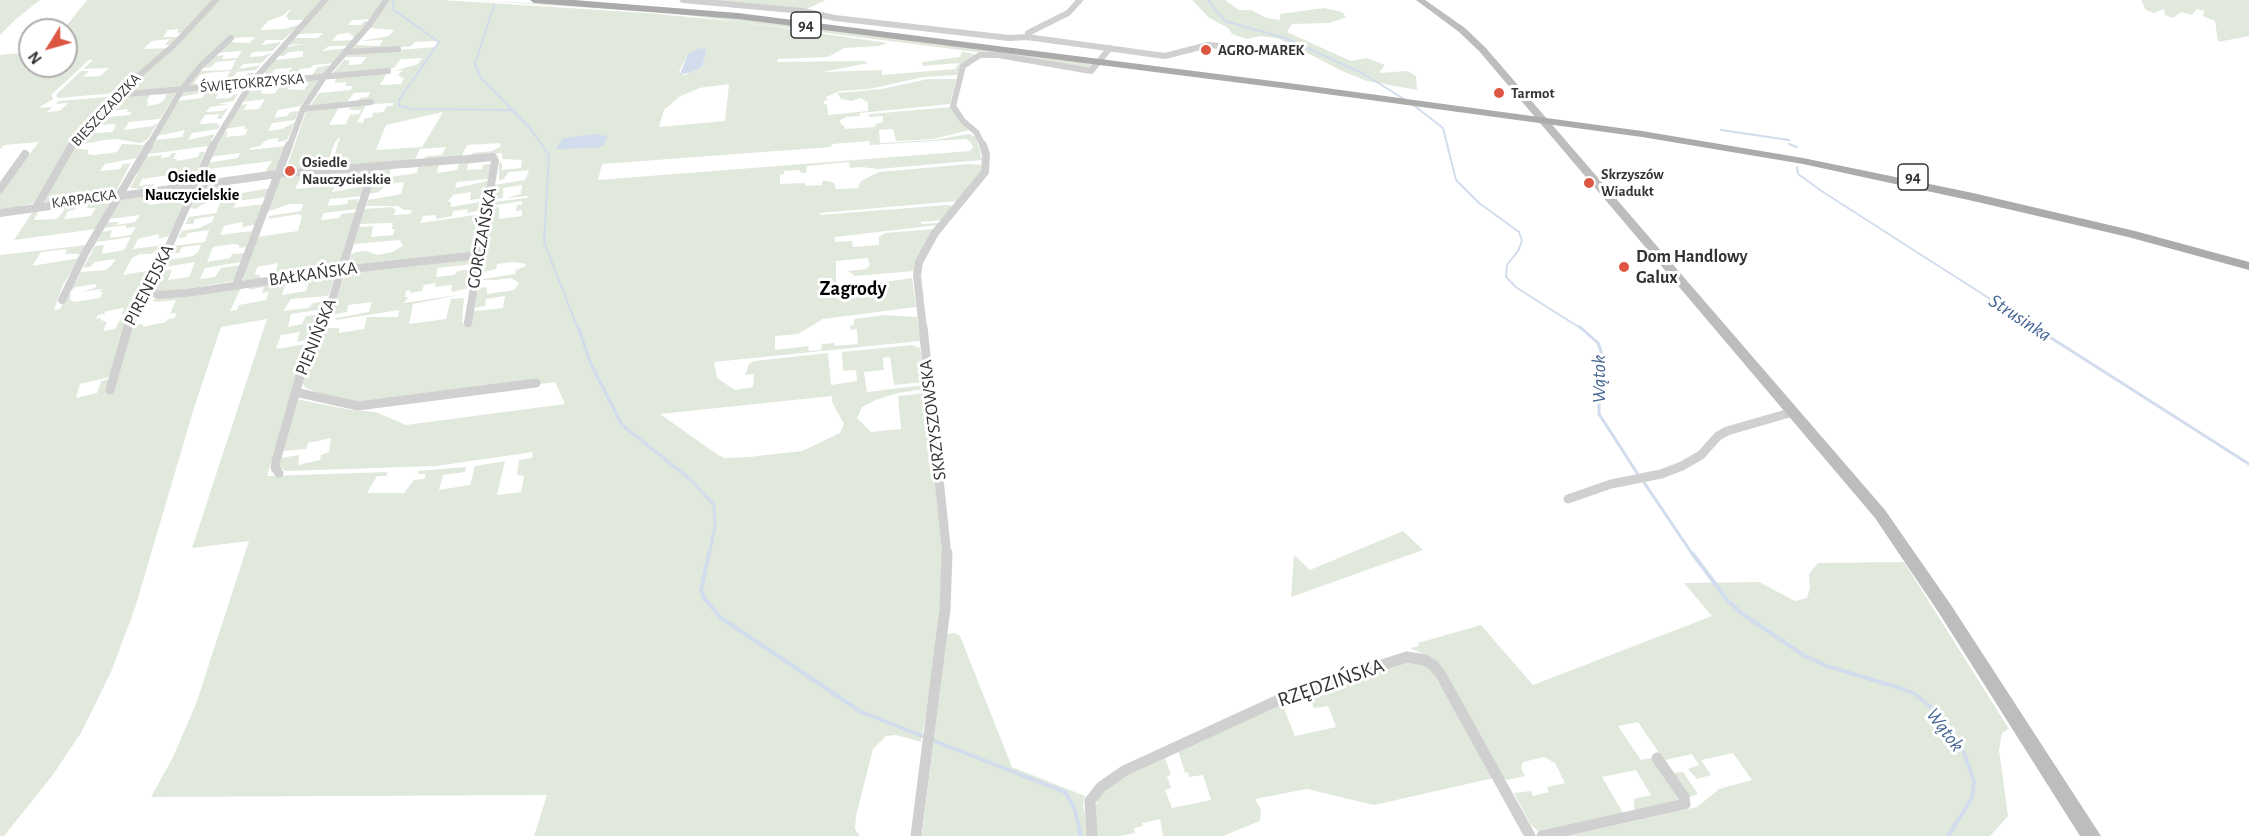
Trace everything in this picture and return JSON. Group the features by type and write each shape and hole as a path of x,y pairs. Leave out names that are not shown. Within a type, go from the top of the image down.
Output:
{"main road":[{"name":"94","path":"534,0 690,10 1117,61 1739,144 1896,174 2063,211 2249,259"},
{"name":"94","path":"597,0 744,12 1082,57"},
{"name":"94","path":"1576,122 1894,179 2131,234 2249,266"}],"street":[{"name":"BIESZCZADZKA","path":"37,206 72,145 116,95 181,39 193,22 216,0"},
{"name":"PIRENEJSKA","path":"110,390 132,315 150,290 220,131 251,83 325,0"},
{"path":"236,285 303,109 324,77 347,52 386,0"},
{"path":"683,0 803,11 835,18 1009,38 1027,37 1165,56 1208,45 1222,46 1240,54"},
{"path":"1027,37 1028,33 1068,13 1080,0"},
{"path":"1420,0 1462,30 1482,49 1846,473 1896,536 2091,836"},
{"path":"62,300 120,194 182,89 201,66 231,38"},
{"name":"SKRZYSZOWSKA","path":"916,836 945,609 947,551 916,276 919,262 935,233 985,172 986,155 976,132 963,121 953,106 963,66 971,59 987,54 1092,71 1110,48"},
{"path":"347,52 398,49"},
{"name":"ŚWIĘTOKRZYSKA","path":"116,95 388,71"},
{"path":"303,109 371,102"},
{"path":"0,189 25,154"},
{"name":"KARPACKA","path":"0,213 120,194 277,174 490,157"},
{"name":"GORCZAŃSKA","path":"468,322 495,161 490,157"},
{"name":"PIENIŃSKA","path":"279,473 275,468 276,461 302,369 319,340 374,166"},
{"name":"BAŁKAŃSKA","path":"150,290 158,295 171,294 342,270 479,255"},
{"path":"295,392 358,406 536,383"},
{"path":"1568,499 1658,475 1682,466 1701,456 1718,436 1727,431 1793,412"},
{"name":"RZĘDZIŃSKA","path":"1092,836 1090,801 1101,787 1124,771 1296,692 1407,657 1425,660 1433,665 1441,675 1530,836"},
{"path":"1542,836 1685,804 1684,797 1657,758"}],"shaded area":[{"path":"0,0 40,0 0,35"},
{"path":"87,0 323,0 304,20 289,20 286,16 292,8 282,16 268,21 260,30 285,29 301,24 283,40 266,40 261,45 281,42 273,51 253,52 249,57 271,53 262,63 243,64 239,69 261,65 256,70 237,72 232,78 245,77 248,73 254,73 250,79 242,82 204,85 224,81 231,71 207,73 200,75 194,83 198,85 187,87 199,71 231,70 236,60 216,62 211,67 203,68 215,56 224,55 222,59 237,58 242,51 217,53 229,42 250,43 255,37 229,38 179,87 121,93 187,32 177,33 179,29 168,30 163,37 181,37 172,45 165,45 170,39 152,41 143,49 169,48 116,93 58,98 56,96 58,93 74,78 78,78 81,71 89,71 83,77 100,76 109,68 83,69 93,60 89,60 78,70 78,18 73,18"},
{"path":"327,0 385,0 373,19 352,20 348,25 361,25 364,21 370,21 356,38 352,38 354,36 350,35 351,33 338,34 332,41 353,40 348,46 329,46 322,51 347,48 334,63 300,69 296,76 312,75 318,67 332,65 325,74 259,80 284,76 292,68 275,69 270,75 264,75 266,73 263,72 274,60 303,57 303,51 277,56 285,47 305,44 287,45 292,38 318,38 323,33 297,34"},
{"path":"388,0 442,0 648,13 740,22 888,43 879,46 844,48 828,57 778,59 777,62 864,61 869,63 822,72 882,70 882,75 955,69 959,63 922,66 922,62 960,57 962,52 975,54 963,64 957,75 923,77 869,89 840,91 826,97 828,100 824,101 824,104 827,105 828,115 868,111 868,102 860,98 851,101 841,99 837,93 882,89 928,79 956,79 950,104 860,113 860,116 846,117 839,121 846,129 875,127 876,124 883,122 883,116 870,117 868,115 950,107 970,130 933,139 896,141 893,129 879,130 880,143 934,140 969,134 976,137 982,160 878,169 850,168 849,162 807,166 806,173 801,173 800,170 784,171 784,174 780,175 780,184 822,185 822,181 828,181 834,183 836,189 840,189 858,188 861,181 879,172 969,164 982,165 980,175 958,201 819,213 820,215 954,206 942,220 921,222 921,224 939,223 938,225 835,237 835,242 852,241 853,247 879,245 879,237 885,233 934,229 914,271 855,276 848,271 866,269 870,265 868,258 836,261 836,282 825,283 826,295 871,291 872,286 878,283 912,278 916,307 823,319 798,334 775,336 775,350 808,346 809,351 821,350 822,344 834,343 835,346 858,344 857,329 850,330 850,326 854,325 854,319 885,315 917,317 920,341 714,362 717,378 735,390 753,387 754,374 745,375 749,364 755,361 828,353 831,385 857,381 856,370 843,371 842,352 912,345 920,348 924,382 894,385 890,357 883,358 884,370 864,372 867,392 924,385 925,389 898,393 876,400 862,407 857,418 871,432 901,429 898,396 925,393 943,544 943,575 932,678 921,742 896,735 886,736 873,749 856,816 855,829 860,836 534,836 547,795 151,797 173,757 196,704 249,541 192,548 267,319 221,327 194,408 135,608 111,672 81,733 52,776 4,836 0,836 0,255 87,245 82,254 65,254 67,249 41,252 32,266 79,258 62,287 54,310 60,309 68,294 71,295 70,300 74,302 100,298 102,289 81,292 95,288 97,284 76,287 70,291 81,272 105,270 116,259 95,262 90,267 83,268 95,246 104,245 102,254 124,250 131,237 97,242 102,232 112,230 110,238 131,235 136,227 126,228 126,225 105,228 107,223 112,222 118,222 117,225 135,222 140,215 110,219 120,200 155,195 149,196 152,197 148,205 176,201 180,194 161,196 163,193 179,190 185,193 189,190 169,236 158,239 159,234 138,239 133,249 162,245 157,255 155,255 157,249 152,254 140,254 132,258 123,275 153,270 147,290 129,314 122,315 124,308 98,315 96,319 101,318 107,322 103,331 115,329 120,320 127,318 110,377 80,384 76,398 97,393 101,381 109,379 106,393 111,392 130,325 148,295 135,325 143,324 143,327 175,318 176,313 170,314 176,300 157,302 153,301 154,299 242,286 230,311 237,310 239,305 266,300 269,292 262,293 264,287 248,290 250,287 286,282 282,295 306,291 309,281 291,283 292,281 336,275 328,296 291,299 283,311 308,308 313,303 327,301 324,309 291,314 288,327 302,324 306,316 313,315 316,316 315,319 321,318 314,338 297,342 300,332 281,335 276,349 313,343 301,361 267,476 388,472 386,476 377,476 367,493 404,493 414,480 424,479 426,474 418,474 418,471 466,467 465,472 443,475 439,490 470,485 475,466 505,461 497,495 521,492 524,476 517,475 519,460 532,458 533,452 436,466 286,471 279,467 280,458 299,455 298,465 320,460 321,455 329,452 331,438 308,443 306,449 282,451 296,399 351,410 376,412 406,425 565,404 555,382 540,384 539,380 362,404 341,401 306,388 301,382 307,364 327,328 339,328 339,333 364,329 367,317 398,317 399,310 336,320 336,318 369,312 372,302 348,305 347,312 331,315 346,272 470,259 473,264 438,268 436,277 454,275 458,271 472,269 469,288 451,292 452,285 435,287 436,283 424,285 422,291 410,293 410,290 406,291 405,297 408,297 404,303 464,294 413,304 409,324 446,319 451,299 464,298 462,323 472,322 474,311 503,308 505,296 486,299 485,306 475,308 478,288 487,287 487,294 514,290 519,283 511,278 483,279 515,274 516,270 526,266 526,264 514,262 497,264 496,269 484,272 485,261 482,261 491,208 499,207 499,219 522,216 522,210 516,211 517,205 522,205 522,201 491,206 492,202 527,198 528,196 506,198 521,194 522,185 503,188 503,198 492,199 494,185 525,180 529,170 509,172 504,179 499,180 499,163 502,162 502,170 521,168 522,160 502,159 502,153 472,156 473,153 492,151 501,146 499,143 467,145 461,157 423,160 426,156 442,155 446,147 420,149 414,161 331,167 340,137 335,142 326,167 286,169 306,112 339,107 329,125 346,124 350,115 359,114 361,110 349,110 352,106 366,105 357,122 363,123 364,119 372,117 373,113 383,112 387,106 392,106 394,103 373,104 373,100 358,102 360,98 368,97 370,92 354,93 346,103 310,106 319,93 350,90 353,86 345,86 347,82 334,83 337,78 387,73 380,85 401,84 404,79 398,75 403,70 393,71 418,64 422,58 401,59 394,68 381,71 333,73 344,60 350,61 348,65 361,64 367,57 345,57 348,54 435,47 438,43 435,41 415,42 411,46 353,49 356,45 379,46 383,40 361,41 389,36 394,30 370,28","holes":["707,49 702,67 684,75 679,72 688,54","729,84 725,121 659,127 664,110 679,97 699,88","443,112 422,147 376,150 386,125","965,139 970,141 973,147 970,151 598,180 602,164 831,147 832,144 869,141 870,145","832,396 832,402 844,424 840,433 802,451 749,457 725,458 660,414"]},
{"path":"467,0 648,9 1095,64 1088,69 992,54 670,13"},
{"path":"708,0 826,0 804,10"},
{"path":"1192,0 1225,0 1239,10 1251,10 1267,18 1280,20 1280,14 1324,8 1342,12 1346,17 1330,23 1292,24 1287,32 1351,61 1366,58 1385,65 1379,73 1407,71 1416,76 1417,90 1367,81 1344,72 1280,39 1261,36 1247,39 1232,34 1228,28 1208,17"},
{"path":"2141,0 2249,0 2249,36 2218,42 2215,21 2203,16 2204,11 2197,9 2192,15 2181,12 2173,18 2165,15 2164,9 2154,13 2146,10"},
{"path":"18,53 18,78 69,78 51,95 53,99 39,108 52,107 47,112 60,111 68,103 56,104 58,101 110,98 69,145 34,203 0,211 0,193 39,142 4,145 0,149 0,55"},
{"path":"319,79 301,106 278,110 274,118 299,111 295,120 272,123 268,131 282,129 295,122 287,140 278,142 278,138 266,140 260,146 249,150 285,146 275,170 263,175 272,161 209,169 206,177 212,179 201,180 207,163 238,158 240,153 210,157 223,132 228,131 226,137 245,135 248,129 244,129 245,126 224,129 240,105 247,104 244,110 259,109 265,99 242,102 249,91 262,90 261,93 265,94 275,93 281,85 253,86 293,82 287,89 304,90 309,83 301,83 302,80"},
{"path":"242,86 240,91 219,93 215,99 230,98 238,94 233,101 218,104 231,104 210,107 206,112 222,111 229,107 221,119 217,119 219,114 205,115 199,124 218,123 217,125 220,125 218,129 192,133 188,140 215,134 208,146 149,154 147,152 154,140 182,137 185,130 157,136 177,101 202,98 206,92 180,97 183,91"},
{"path":"160,92 176,93 160,119 129,122 124,130 153,126 158,122 147,140 140,143 116,139 104,140 84,144 80,149 89,150 87,154 95,155 117,152 122,144 144,145 136,158 105,164 100,171 120,169 123,164 131,163 116,191 42,203 74,147 88,130 96,130 94,133 112,132 116,126 113,124 91,126 102,113 108,117 129,115 132,112 127,112 128,109 104,112 118,97 151,94 146,102 149,102 147,106 163,101 167,94 157,95"},
{"path":"200,152 205,152 197,171 142,179 139,186 155,184 141,189 130,188 144,157 162,155 161,158 169,157 172,153 176,153 173,159 177,161 198,157"},
{"path":"489,159 491,161 468,164 467,170 482,169 483,165 492,164 488,179 457,182 455,188 488,181 485,198 470,200 471,192 453,195 448,201 451,207 485,201 483,210 467,213 468,209 453,211 452,216 436,219 436,215 423,216 420,223 482,214 473,253 347,267 350,255 356,252 367,251 377,255 392,252 403,246 400,240 354,244 359,227 373,226 371,237 393,235 395,229 392,229 393,223 360,224 365,209 392,207 396,210 394,215 410,214 412,210 404,210 398,206 366,206 368,200 401,194 404,182 387,184 379,192 369,194 380,169 395,167 390,170 390,177 417,173 418,167 404,168 406,165 439,162 437,173 457,170 459,163 446,164 447,161"},
{"path":"369,169 366,182 335,186 332,192 365,186 362,196 330,199 327,206 347,204 348,200 358,199 357,202 360,201 357,209 324,213 321,220 339,218 341,214 356,212 338,268 268,279 269,274 275,273 278,263 257,267 255,275 259,275 261,278 259,280 245,281 242,278 257,237 298,231 302,216 298,214 268,219 269,216 301,211 303,204 289,204 267,212 280,178 324,174 321,177 300,179 295,189 316,187 324,185 329,173"},
{"path":"220,185 217,194 220,197 270,188 266,197 237,201 233,208 263,204 255,225 242,227 243,222 224,226 220,235 252,231 246,247 239,248 239,245 233,244 213,247 207,262 230,258 232,254 244,253 241,262 205,268 200,279 215,277 221,268 240,265 233,281 162,293 153,289 158,274 165,270 172,270 168,280 189,277 195,262 165,267 168,260 193,256 201,245 182,247 179,253 171,253 173,246 205,242 209,230 188,233 186,237 178,238 182,231 199,228 212,222 214,216 195,219 193,224 185,224 189,217 216,213 221,201 203,204 196,209 189,208 198,189"},
{"path":"92,200 111,202 96,229 14,240 35,208 44,209 38,212 34,220 55,219 65,209 51,210 79,202 75,210 68,211 64,219 91,216 96,208 86,208"},
{"path":"1403,531 1423,550 1291,597 1294,555 1310,570"},
{"path":"1904,562 2009,729 2002,733 1999,750 2008,816 1990,836 1568,836 1697,807 1719,789 1752,780 1733,753 1701,760 1711,775 1697,779 1688,769 1699,765 1692,754 1665,760 1673,773 1683,772 1698,794 1689,797 1638,722 1618,726 1641,760 1652,758 1680,801 1634,811 1634,799 1651,795 1636,770 1602,777 1623,813 1539,832 1531,825 1514,793 1531,791 1533,796 1549,792 1547,787 1565,783 1555,763 1544,757 1523,762 1521,768 1525,776 1507,780 1502,777 1434,659 1410,648 1419,646 1418,643 1481,625 1533,685 1712,616 1684,583 1759,582 1795,601 1807,598 1810,588 1809,574 1818,563"},
{"path":"955,633 960,636 1012,767 1085,796 1083,804 1089,836 922,836 947,634"},
{"path":"1409,661 1429,666 1494,778 1374,805 1307,789 1255,799 1261,810 1260,821 1223,836 1163,836 1160,819 1142,823 1143,826 1134,828 1135,833 1120,836 1096,836 1094,812 1098,799 1105,789 1120,779 1165,758 1171,775 1167,776 1171,788 1165,790 1172,808 1211,800 1203,775 1189,777 1188,772 1185,773 1178,750 1282,703 1295,736 1336,727 1328,706 1314,708 1309,696 1331,688 1333,682"}],"water":[{"path":"700,48 707,49 702,67 690,73 680,74 688,54"},
{"path":"594,134 607,136 604,145 595,148 556,149 563,138"}],"waterway":[{"path":"393,0 394,10 439,42 399,100 399,106 413,109 512,110"},
{"name":"Wątok","path":"1208,0 1225,21 1285,38 1362,73 1404,99"},
{"path":"494,5 475,64 481,78 512,110"},
{"name":"Wątok","path":"1412,104 1443,128 1456,180 1479,203 1519,232 1522,241 1518,251 1507,265 1506,277 1517,288 1582,329"},
{"path":"512,110 529,127 549,155 544,242 578,329"},
{"name":"Strusinka","path":"1721,130 1789,140"},
{"name":"Strusinka","path":"1789,144 1797,147"},
{"name":"Strusinka","path":"1797,167 1798,174 1823,192 2037,329"},
{"path":"578,327 591,364 622,425 691,480 714,505 715,526 709,555"},
{"name":"Wątok","path":"1580,327 1598,343 1603,357 1599,381 1599,414 1639,476"},
{"name":"Strusinka","path":"2034,327 2249,464"},
{"name":"Wątok","path":"1643,481 1693,555"},
{"path":"709,553 701,590 704,598 720,617 861,712 925,737"},
{"name":"Wątok","path":"1692,553 1729,602 1744,615 1803,655 1827,666 1903,689 1915,694 1933,709 1964,753 1974,781 1972,798 1948,836"},
{"path":"932,740 1065,792 1074,807 1081,836"}],"place":[{"name":"AGRO-MAREK","path":"1206,50"},
{"name":"Tarmot","path":"1499,93"},
{"name":"Osiedle Nauczycielskie","path":"290,171"},
{"name":"Skrzyszów Wiadukt","path":"1589,183"},
{"name":"Dom Handlowy Galux","path":"1624,267"}],"district":[{"name":"Osiedle Nauczycielskie","path":"192,186"},
{"name":"Zagrody","path":"853,289"}]}
